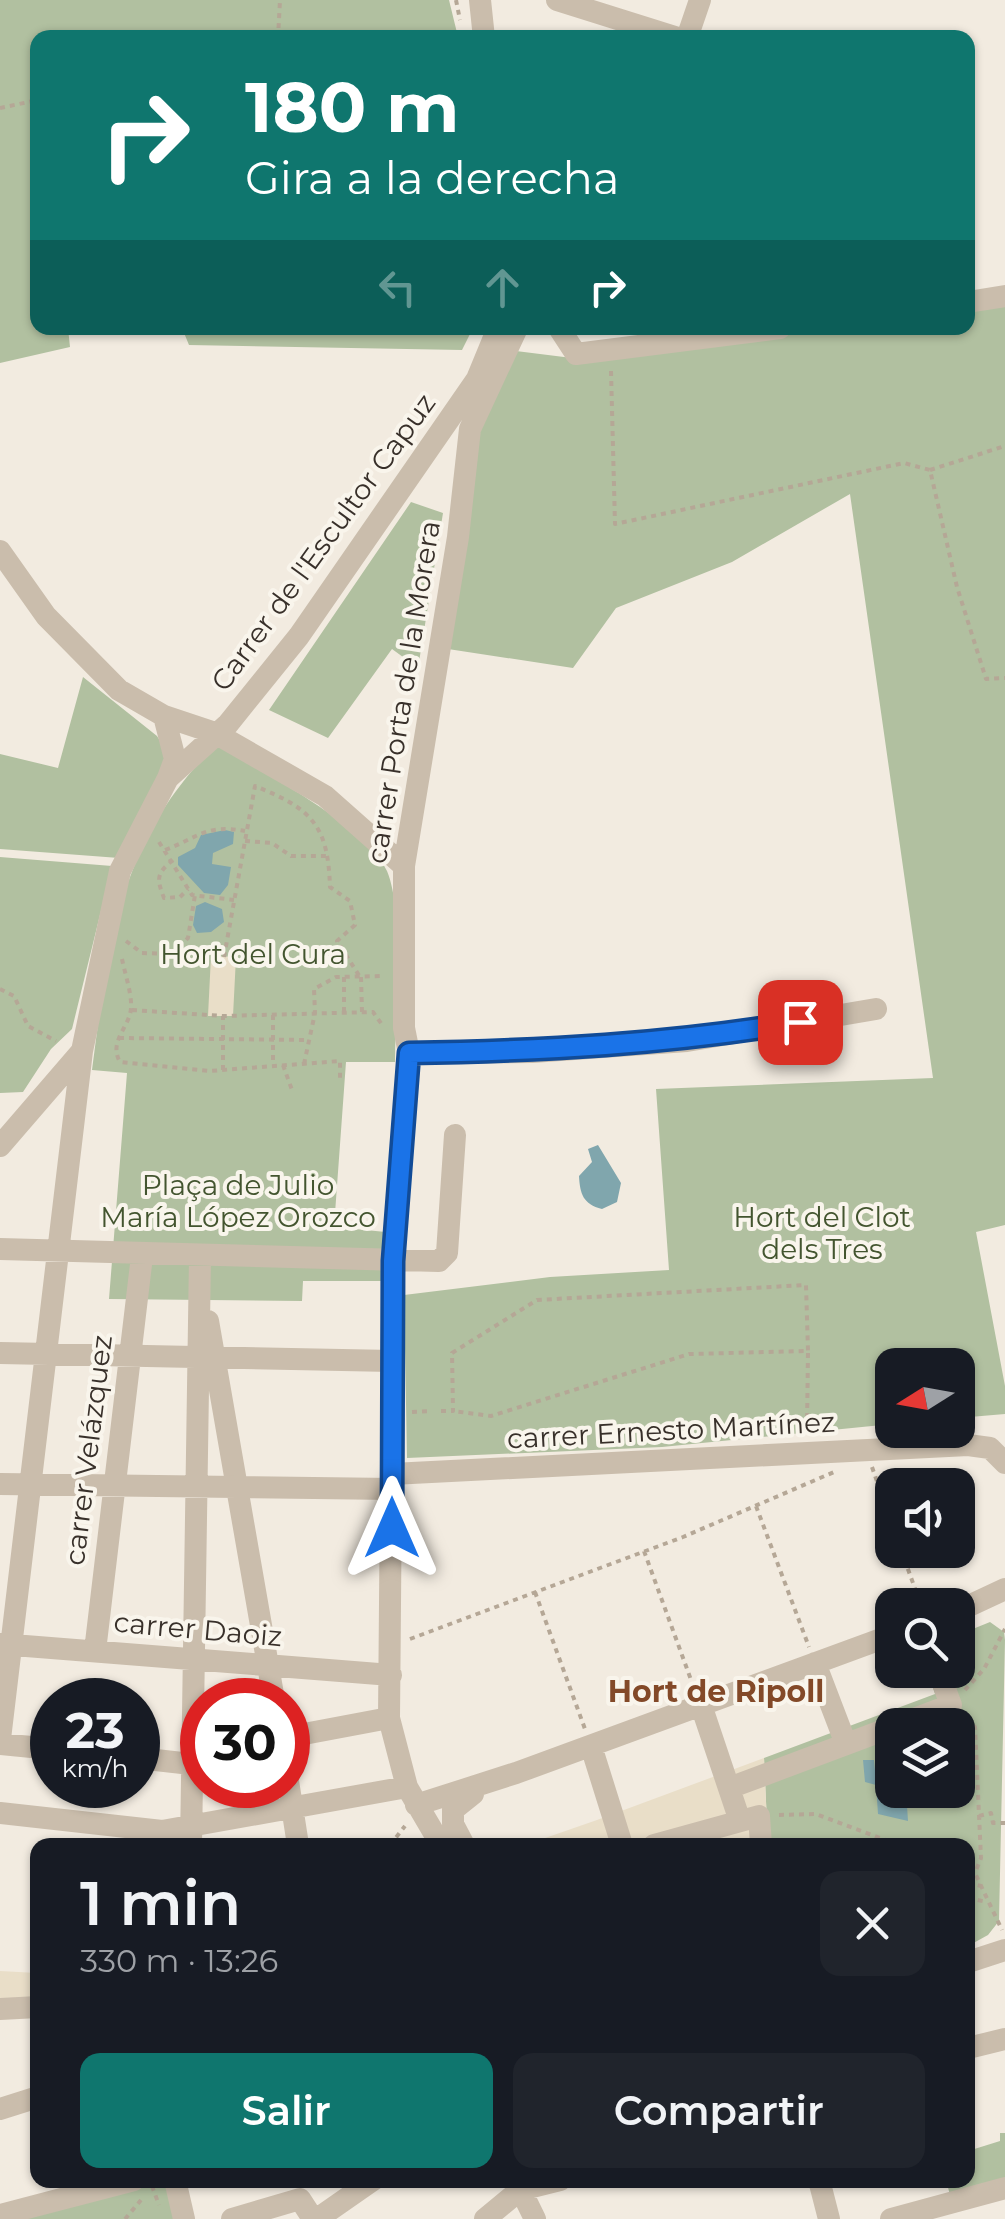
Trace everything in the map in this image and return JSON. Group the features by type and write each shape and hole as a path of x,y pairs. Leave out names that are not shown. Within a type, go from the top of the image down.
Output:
{"street":[{"path":"480,0 483,30"},
{"path":"557,0 653,30"},
{"path":"690,30 700,0"},
{"path":"975,301 1005,296"},
{"name":"Carrer de l'Escultor Capuz","path":"0,1146 82,1051 120,871 168,778 228,724 299,636 477,379 495,335"},
{"name":"carrer Porta de la Morera","path":"436,1838 412,1796 390,1718 393,1261 407,1042 404,866 458,537 470,428 514,335"},
{"path":"564,335 576,354 728,335"},
{"path":"0,552 46,616 119,690 164,716 214,733 325,796 404,866"},
{"path":"164,716 175,759 168,778"},
{"path":"407,1042 532,1052 687,1041 876,1009"},
{"path":"30,1746 0,1741 5,1644 29,1484 82,1051"},
{"path":"0,1249 439,1262 447,1253 455,1135"},
{"name":"carrer Velázquez","path":"95,1651 142,1256"},
{"path":"193,1678 195,1486 206,1357 200,1257"},
{"path":"0,1353 392,1361"},
{"path":"206,1357 238,1487 270,1678"},
{"name":"carrer Ernesto Martínez","path":"0,1484 238,1487 392,1481 889,1449 990,1448 1005,1463"},
{"path":"975,1603 1005,1589"},
{"path":"975,1609 1005,1610"},
{"path":"310,1806 412,1796 516,1773 875,1641"},
{"name":"carrer Daoiz","path":"5,1644 391,1675"},
{"path":"815,1664 846,1744"},
{"path":"944,1708 952,1705 945,1688"},
{"path":"701,1705 729,1788 750,1818 758,1838"},
{"path":"310,1732 390,1718"},
{"path":"729,1788 875,1733"},
{"path":"591,1746 620,1838"},
{"path":"460,1838 453,1824 453,1810 516,1773"},
{"path":"191,1836 193,1808"},
{"path":"0,1813 91,1834 162,1831 191,1836 292,1808 297,1838"},
{"path":"679,1838 750,1818"},
{"path":"975,1960 1005,1950"},
{"path":"975,1962 1005,1963"},
{"path":"0,2008 30,2008"},
{"path":"975,2046 1005,2039"},
{"path":"0,2109 30,2100"},
{"path":"0,2214 125,2188"},
{"path":"159,2188 184,2219"},
{"path":"232,2219 300,2199 315,2219 361,2188"},
{"path":"485,2219 515,2188"},
{"path":"520,2188 535,2219"},
{"path":"820,2188 829,2219"},
{"path":"891,2219 1005,2188"}],"path":[{"path":"278,30 280,0"},
{"path":"456,0 462,25"},
{"path":"0,108 30,102"},
{"path":"610,351 615,524 904,463 930,470 1005,446"},
{"path":"930,470 957,588 986,679 1005,678"},
{"path":"224,957 255,786 292,801 318,825 329,856 330,886 350,902 355,925 337,941 360,977 362,1012"},
{"path":"166,850 202,830 222,827 247,831"},
{"path":"156,839 174,860 188,889 196,895 234,900"},
{"path":"245,842 272,842 291,856 329,856"},
{"path":"174,860 160,871 158,881 164,898 180,897 188,889"},
{"path":"196,895 188,938 172,954 142,953 119,935 132,1010 118,1038 116,1055 120,1062 223,1070 340,1062 340,1082"},
{"path":"304,1064 315,1013 314,989 344,977 384,976"},
{"path":"344,977 344,1012"},
{"path":"0,988 14,996 28,1026 56,1041"},
{"path":"132,1010 224,1016 373,1012 387,1031 407,1042"},
{"path":"273,1014 273,1065"},
{"path":"223,1070 224,1016"},
{"path":"118,1038 309,1040"},
{"path":"283,1065 292,1090"},
{"path":"453,1410 452,1353 537,1300 806,1286 807,1428"},
{"path":"440,1411 491,1416 689,1354 808,1351"},
{"path":"875,1475 869,1458 889,1449"},
{"path":"391,1646 644,1551 837,1472"},
{"path":"756,1506 815,1664"},
{"path":"644,1551 701,1705"},
{"path":"535,1592 591,1746"},
{"path":"1005,1629 984,1669 952,1705 975,1727 981,1858 975,1874 1005,1935"},
{"path":"979,1816 991,1812 993,1823 1005,1823"},
{"path":"750,1818 816,1814 880,1838"},
{"path":"975,1885 981,1886"},
{"path":"975,1899 989,1902"},
{"path":"156,2188 164,2219"}],"green space":[{"path":"0,0 449,0 456,30 30,30 30,335 69,335 70,347 0,363"},
{"name":"Hort del Clot dels Tres","path":"1005,304 1005,1225 976,1232 1005,1386 1005,1414 975,1417 975,1348 875,1348 875,1426 662,1447 407,1458 404,1295 550,1277 669,1270 656,1089 933,1078 850,494 732,562 616,608 573,668 448,649 461,458 516,351 572,358 751,335 975,335 975,307"},
{"path":"185,335 470,335 462,350 189,345"},
{"path":"411,502 443,513 418,668 392,649 328,738 269,710"},
{"path":"83,677 157,736 170,756 119,858 0,849 0,754 58,768"},
{"name":"Hort del Cura","path":"216,745 284,784 359,836 387,871 393,890 398,964 395,1062 346,1062 334,1227 386,1232 382,1281 303,1281 302,1301 109,1299 127,1073 92,1070 113,935 139,856 158,818"},
{"path":"0,857 112,866 72,1029 51,1049 23,1092 0,1093"},
{"path":"990,1622 1004,1632 999,1921 988,1935 975,1942 975,1838 768,1838 764,1758 875,1716 875,1808 975,1808 975,1708 898,1708 935,1694 933,1688 975,1688 975,1628"},
{"path":"1000,2133 1005,2133 1005,2179 975,2188 975,2149 1000,2141"},
{"path":"99,2188 174,2188 180,2219 0,2219"},
{"path":"948,2188 974,2188 950,2195"}],"shaded area":[{"path":"211,956 236,957 233,1016 208,1016"},
{"path":"764,1758 768,1838 545,1838"},
{"path":"0,1971 30,1973 30,2003 0,2005"}],"water":[{"path":"234,832 233,844 213,853 212,864 231,867 228,885 220,895 204,893 178,865 178,857 195,848 201,835"},
{"path":"205,902 222,909 224,922 211,932 197,933 193,925 196,906"},
{"path":"598,1145 621,1183 617,1202 602,1209 584,1197 579,1176 592,1162 588,1149"},
{"path":"863,1760 874,1760 875,1785 865,1782"},
{"path":"878,1808 907,1808 908,1821 878,1814"}],"district":[{"name":"Hort de Ripoll","path":"716,1691"}],"route":[{"path":"392,1528 393,1261 409,1053 532,1052 687,1041 800,1022"}],"park label":[{"name":"Plaça de Julio María López Orozco","path":"238,1201"}]}
